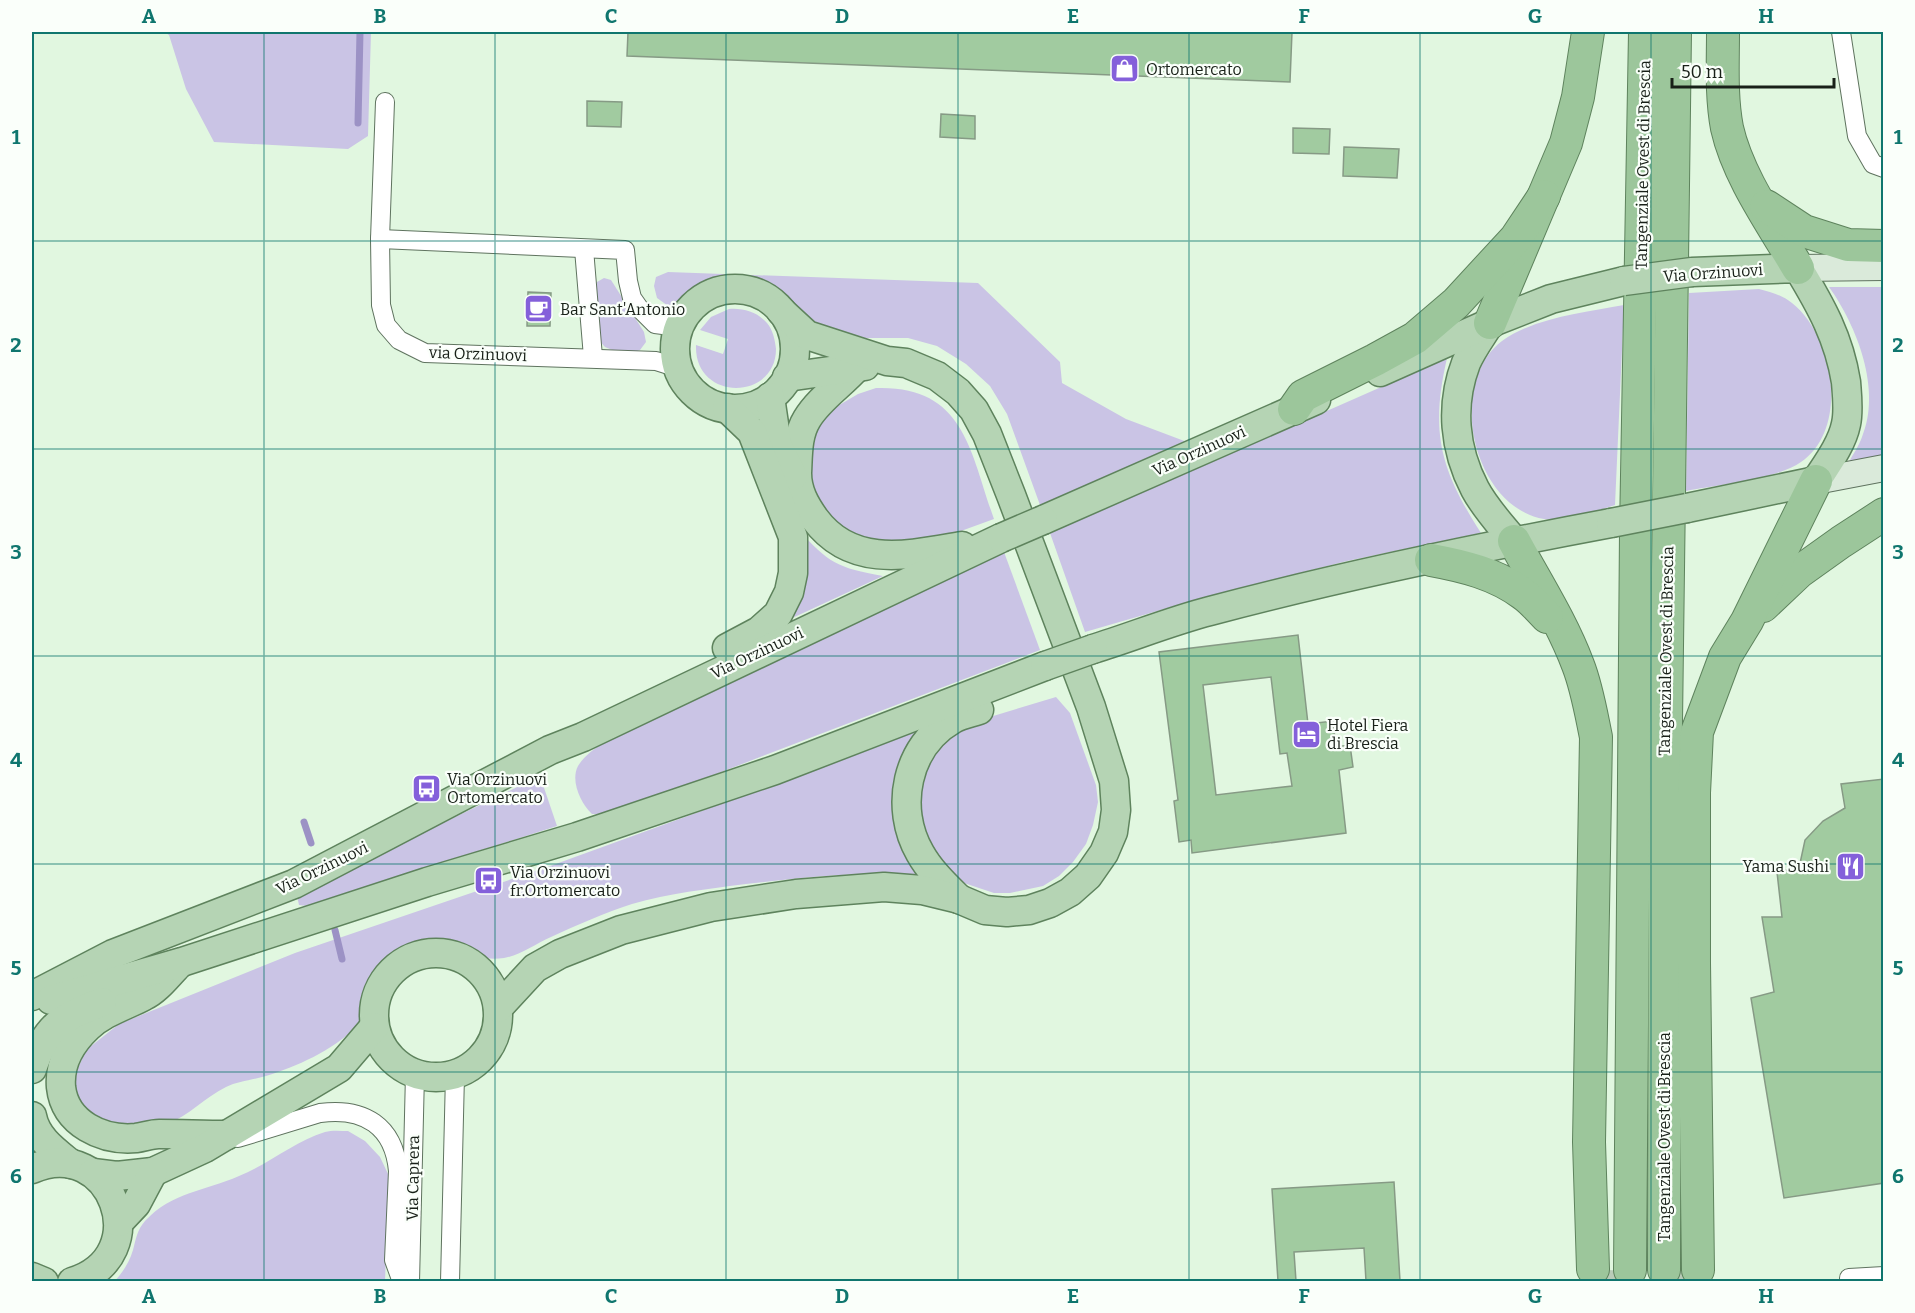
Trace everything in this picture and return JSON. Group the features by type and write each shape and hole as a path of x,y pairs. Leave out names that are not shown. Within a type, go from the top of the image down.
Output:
{"highway":[{"path":"1490,323 1566,142 1578,97 1588,32"},
{"name":"Tangenziale Ovest di Brescia","path":"1563,632 1578,666 1590,706 1596,737 1589,1142 1611,1270 1612,1204 1631,1129 1645,32"},
{"name":"Tangenziale Ovest di Brescia","path":"1675,32 1665,800 1664,1125 1677,1198 1680,1270 1694,963 1694,793 1697,732 1725,657 1747,621"},
{"path":"1723,32 1722,93 1727,128 1736,158 1798,268"},
{"path":"1294,409 1303,396 1415,338 1456,303 1516,238 1544,196"},
{"path":"1760,202 1804,231 1848,245 1884,246"},
{"path":"1747,621 1816,481"},
{"path":"1747,621 1799,572 1884,514"},
{"path":"1514,541 1563,632"},
{"path":"1431,560 1468,567 1491,576 1523,594 1563,632"}],"main road":[{"name":"Via Orzinuovi","path":"32,996 112,954 294,884 550,750 997,540 1490,323 1551,299 1624,282 1692,272 1748,268 1884,267"},
{"path":"1798,268 1832,327 1840,353 1848,398 1846,424 1835,451 1816,481"},
{"path":"498,1008 535,968 560,954 621,930 711,907 796,894 884,887 922,890 959,899 985,910 1007,912 1029,910 1050,903 1070,892 1088,876 1104,853 1113,832 1116,810 1114,781 1087,695 987,434 974,410 958,392 937,376 906,363 887,361 807,335 781,311 770,301 753,292 727,290 714,293 697,303 679,327 675,347 678,368 685,382 697,395 711,404 727,408 753,406 778,387 794,359 795,345 791,329 781,311"},
{"path":"1490,323 1467,361 1458,388 1455,413 1457,440 1475,489 1514,541"},
{"path":"778,387 887,361"},
{"path":"797,483 800,436 805,421 819,402 857,367"},
{"path":"778,387 777,444 797,483 805,505 822,529 842,544 859,551 884,556 907,555 997,540"},
{"path":"640,709 676,675 759,631 778,614 789,592 794,573 794,537 752,432 727,408"},
{"path":"32,1006 182,962 427,882 566,840 775,770 1045,666 1208,611 1514,541 1884,468"},
{"path":"959,899 931,871 910,831 905,811 906,792 912,770 920,751 935,733 953,719 1005,700 1045,666"},
{"path":"339,1068 405,1068 435,1078 455,1075 470,1068 482,1058 492,1044 498,1027 498,1008 492,988 480,970 465,960 449,954 431,952 406,961 386,977 378,993 374,1010 374,1027 386,1053 405,1068"},
{"path":"32,1069 38,1050 51,1029 67,1016 146,985 182,962"},
{"path":"182,962 147,996 108,1013 76,1040 66,1057 60,1075 62,1092 67,1107 77,1120 91,1130 105,1135 128,1138 155,1134 216,1142"},
{"path":"480,970 535,968"},
{"path":"32,1169 52,1163 117,1176 153,1172 216,1142 339,1068 374,1027"},
{"path":"32,1116 44,1141 107,1187 116,1203 119,1222 117,1239 110,1255 98,1269 83,1278 72,1281"},
{"path":"119,1222 136,1204 153,1172"},
{"path":"32,1277 44,1281"}],"street":[{"path":"1841,32 1857,136 1873,164 1884,168"},
{"name":"via Orzinuovi","path":"386,102 380,239 381,305 386,325 399,340 425,353 593,357 656,361 678,368"},
{"path":"380,239 626,250 628,281 632,298 655,324 679,327"},
{"path":"584,249 593,357"},
{"name":"Via Caprera","path":"405,1068 410,1281"},
{"path":"450,1281 455,1075"},
{"path":"216,1142 320,1113 346,1112 359,1114 372,1121 392,1143 397,1158 394,1260 402,1281"},
{"path":"1849,1278 1884,1276"}],"shaded area":[{"path":"164,32 371,32 368,136 348,149 214,142 186,89 169,35"},
{"path":"668,272 978,283 1060,362 1062,383 1126,419 1187,442 1040,505 1007,414 990,386 966,364 937,346 908,338 848,338 813,324 792,304 768,288 751,283 732,281 713,284 697,292 683,305 671,308 657,298 654,286 656,277"},
{"path":"604,278 611,280 644,332 646,342 640,350 629,354 617,352 605,347 597,338 592,298 597,282"},
{"path":"1829,287 1883,287 1883,455 1849,462 1861,440 1867,419 1868,379 1864,359 1849,320"},
{"path":"1759,289 1792,303 1806,318 1818,337 1831,382 1831,405 1826,427 1816,447 1801,462 1791,468 1762,477 1686,491 1689,293"},
{"path":"1624,305 1615,505 1580,516 1553,520 1519,510 1499,492 1484,469 1475,442 1472,413 1475,385 1485,361 1502,341 1529,327 1577,313"},
{"path":"729,309 755,313 767,323 773,335 776,349 772,366 763,378 750,386 735,388 720,385 708,377 699,364 696,345 723,354 728,339 700,330 711,317"},
{"path":"1447,358 1439,408 1442,449 1456,489 1481,533 1347,561 1209,596 1085,632 1050,533"},
{"path":"876,388 906,390 929,398 946,410 970,447 994,519 917,547 885,549 828,521 809,479 813,441 822,421 836,407 858,394"},
{"path":"798,529 826,557 844,567 883,576 788,620"},
{"path":"1004,552 1040,650 661,795 602,814 592,814 584,804 576,785 576,772 583,759 603,743"},
{"path":"1056,697 1070,713 1096,785 1098,802 1086,844 1059,876 1043,886 1010,893 994,893 964,883 949,873 917,825 922,769 957,727"},
{"path":"932,723 910,748 921,875 855,874 812,877 660,897 601,915 522,952 504,958 478,957 440,947 415,947 401,952 382,965 370,983 362,1014 355,1028 336,1044 289,1068 226,1087 167,1124 142,1126 89,1123 70,1086 86,1050 119,1024 295,953 553,865 836,762"},
{"path":"540,776 557,826 307,906 299,905 297,896 302,891"},
{"path":"328,1131 348,1131 365,1141 380,1157 389,1176 385,1281 114,1282 128,1263 142,1224 155,1211 189,1193 250,1171 314,1136"}],"building":[{"name":"Ortomercato","path":"628,32 1292,32 1290,82 627,56"},
{"path":"587,101 622,102 621,127 587,126"},
{"path":"941,114 975,116 975,139 940,137"},
{"path":"1293,128 1330,129 1329,154 1293,153"},
{"path":"1344,147 1399,149 1397,178 1343,176"},
{"name":"Bar Sant'Antonio","path":"528,292 551,293 550,326 527,326"},
{"name":"Hotel Fiera di Brescia","path":"1298,635 1308,724 1333,721 1336,747 1350,745 1353,767 1339,770 1346,833 1192,853 1191,840 1179,842 1174,801 1178,800 1159,652","holes":["1271,677 1280,754 1287,753 1292,786 1216,795 1203,685"]},
{"path":"1884,779 1884,1183 1784,1198 1751,998 1774,992 1762,917 1782,917 1777,872 1799,868 1805,840 1823,821 1845,808 1841,784"},
{"path":"1394,1182 1400,1281 1366,1281 1364,1248 1294,1252 1296,1281 1278,1281 1272,1189"}],"waterway":[{"path":"358,123 360,32"},
{"path":"304,822 311,843"},
{"path":"335,930 342,959"}],"tunnel":[{"path":"1608,1282 1609,1270"},
{"path":"1679,1270 1679,1282"}],"place":[{"name":"Ortomercato","path":"1125,69"},
{"name":"Bar Sant'Antonio","path":"539,309"},
{"name":"Hotel Fiera di Brescia","path":"1306,734"},
{"name":"Via Orzinuovi Ortomercato","path":"426,788"},
{"name":"Yama Sushi","path":"1850,866"},
{"name":"Via Orzinuovi fr.Ortomercato","path":"489,881"}]}
